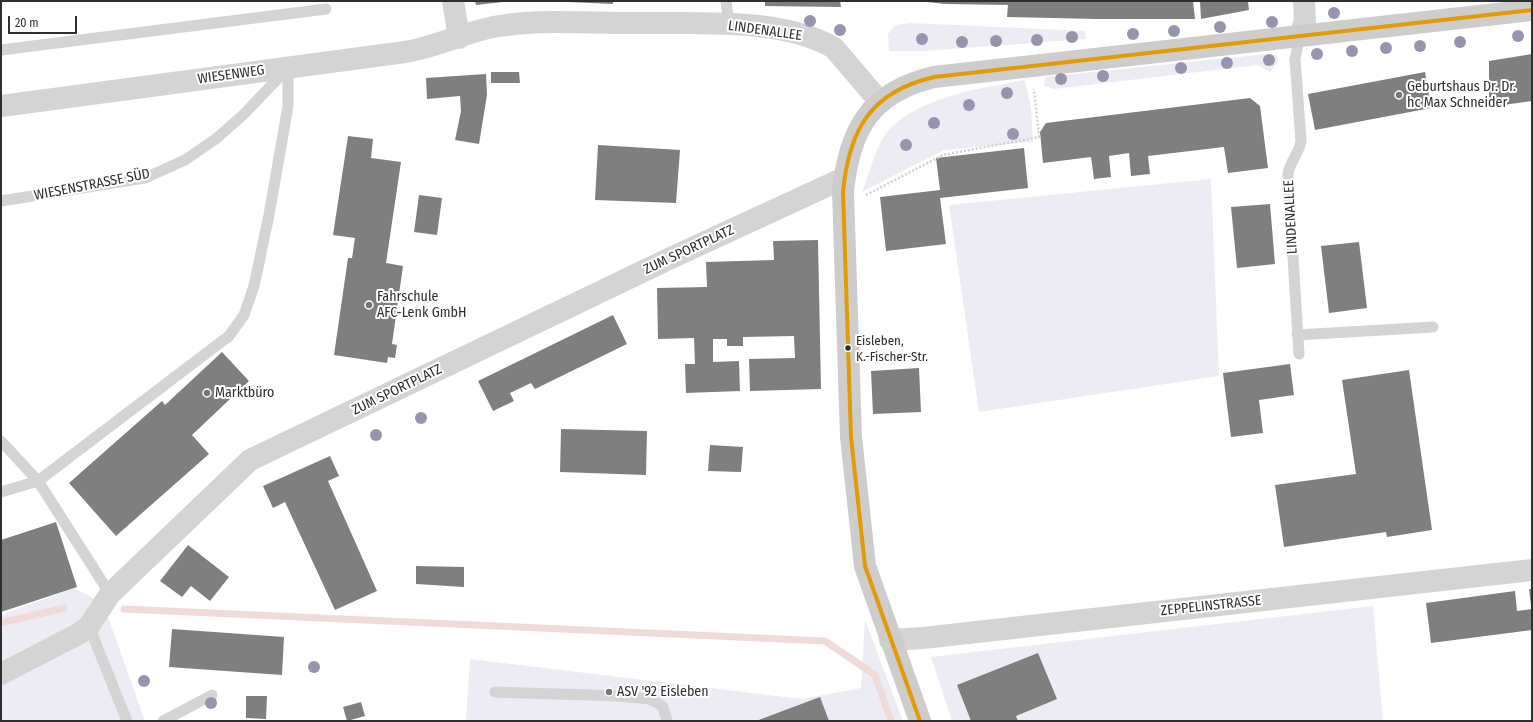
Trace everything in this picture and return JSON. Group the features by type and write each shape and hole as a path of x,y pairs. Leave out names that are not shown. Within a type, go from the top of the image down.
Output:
{"street":[{"path":"453,1 459,38"},
{"path":"1300,35 1305,21 1304,1"},
{"path":"920,721 865,566 851,437 842,208 844,178 852,141 861,124 880,102 900,88 922,80 1032,64 1532,10"},
{"name":"LINDENALLEE","path":"459,38 497,26 541,22 729,25 785,31 826,43 842,56 880,102"},
{"name":"WIESENWEG","path":"1,106 421,49 459,38"},
{"name":"ZUM SPORTPLATZ","path":"1,674 80,633 90,624 110,594 250,460 668,259 844,178"},
{"name":"ZEPPELINSTRASSE","path":"890,640 931,637 1532,570"}],"lane":[{"path":"726,1 729,25"},
{"path":"1,50 326,9"},
{"name":"LINDENALLEE","path":"1299,354 1288,175 1290,166 1300,147 1295,59 1300,35"},
{"path":"1,492 38,481 229,336 244,315 254,286 269,215 288,106 288,68"},
{"name":"WIESENSTRASSE SÜD","path":"1,201 145,178 185,160 217,138 244,114 288,68"},
{"path":"1297,335 1433,327"},
{"path":"1,441 38,481 110,594"},
{"path":"90,624 127,721"},
{"path":"495,692 619,696 649,699 663,707 667,721"},
{"path":"163,721 212,695"}],"path":[{"path":"842,208 943,155 1039,137 1032,64"}],"shaded area":[{"path":"910,23 1085,31 1086,39 924,51 889,51 888,34 895,25"},
{"path":"1267,54 1277,55 1278,62 1270,72 1258,65 1054,89 1044,86 1045,77"},
{"path":"1025,80 1031,108 1033,142 944,150 862,192 874,157 883,138 895,124 910,113 928,104 968,91"},
{"path":"1211,179 1219,376 979,412 949,205"},
{"path":"74,588 103,603 145,721 1,721 1,615"},
{"path":"1373,606 1383,721 952,721 931,657"},
{"name":"ASV '92 Eisleben","path":"865,620 903,721 466,721 470,659 802,699 861,688"}],"building":[{"path":"475,1 503,1 503,2 476,5"},
{"path":"613,1 613,4 568,2"},
{"path":"765,1 840,1 841,7 765,6"},
{"path":"918,1 1193,1 1195,19 1007,17 1008,5 945,4"},
{"path":"1200,1 1248,1 1249,10 1201,19"},
{"path":"1532,54 1532,101 1489,107 1489,61"},
{"path":"491,72 519,72 520,83 491,83"},
{"path":"1425,72 1431,108 1315,130 1308,94"},
{"path":"486,74 487,95 479,144 455,140 461,111 460,96 427,99 426,78"},
{"path":"1250,98 1260,106 1268,168 1228,173 1224,147 1148,156 1150,174 1131,176 1129,153 1109,156 1111,177 1094,179 1091,157 1043,163 1040,132 1046,123"},
{"path":"348,136 373,139 371,158 401,162 386,263 403,266 392,344 397,345 395,358 388,357 387,363 334,355 348,258 352,258 355,238 333,235"},
{"path":"598,145 680,150 676,203 595,200"},
{"path":"1024,148 1028,188 940,198 946,244 886,251 880,197 940,190 936,158"},
{"path":"419,195 442,198 437,235 414,232"},
{"path":"1270,204 1275,264 1237,268 1231,207"},
{"path":"818,240 821,389 750,391 749,359 795,358 794,336 743,337 743,346 727,346 727,339 713,339 713,362 739,361 740,391 686,393 685,364 695,364 694,338 658,339 657,288 707,287 706,262 774,260 773,241"},
{"path":"1359,242 1367,308 1329,313 1321,246"},
{"path":"613,315 627,344 535,389 531,383 510,393 514,401 493,411 478,381"},
{"path":"222,352 249,381 192,435 209,454 116,536 69,483 162,401 165,405"},
{"path":"1290,364 1294,395 1259,400 1263,433 1231,437 1223,373"},
{"path":"919,368 921,412 873,414 871,371"},
{"path":"1409,370 1432,530 1387,537 1386,532 1284,547 1275,485 1356,474 1342,380"},
{"path":"561,429 647,431 646,475 560,472"},
{"path":"710,445 743,447 741,472 708,471"},
{"path":"330,456 339,476 328,481 377,591 335,610 285,502 273,508 263,486"},
{"path":"56,522 77,587 1,612 1,540"},
{"path":"188,545 229,577 210,601 191,586 182,597 160,581"},
{"path":"416,566 464,567 464,587 416,584"},
{"path":"1529,589 1532,589 1532,606 1531,606"},
{"path":"1515,591 1517,611 1532,609 1532,630 1431,643 1426,603"},
{"path":"172,629 284,637 282,675 169,667"},
{"path":"1038,653 1057,699 1016,716 1018,721 971,721 957,685"},
{"path":"246,696 267,696 266,719 246,718"},
{"path":"820,697 829,721 756,721"},
{"path":"361,702 365,716 347,721 343,707"}],"waterway":[{"path":"1,623 64,608"},
{"path":"124,609 825,641 875,675 891,721"}],"transit line":[{"path":"920,721 865,566 851,437 843,192 851,150 858,132 867,117 879,104 894,93 912,84 934,77 1532,10"}],"place":[{"name":"Geburtshaus Dr. Dr. hc Max Schneider","path":"1399,95"},
{"name":"Fahrschule AFC-Lenk GmbH","path":"369,305"},
{"name":"Eisleben, K.-Fischer-Str.","path":"848,348"},
{"name":"Marktbüro","path":"207,393"},
{"name":"ASV '92 Eisleben","path":"609,692"}]}
